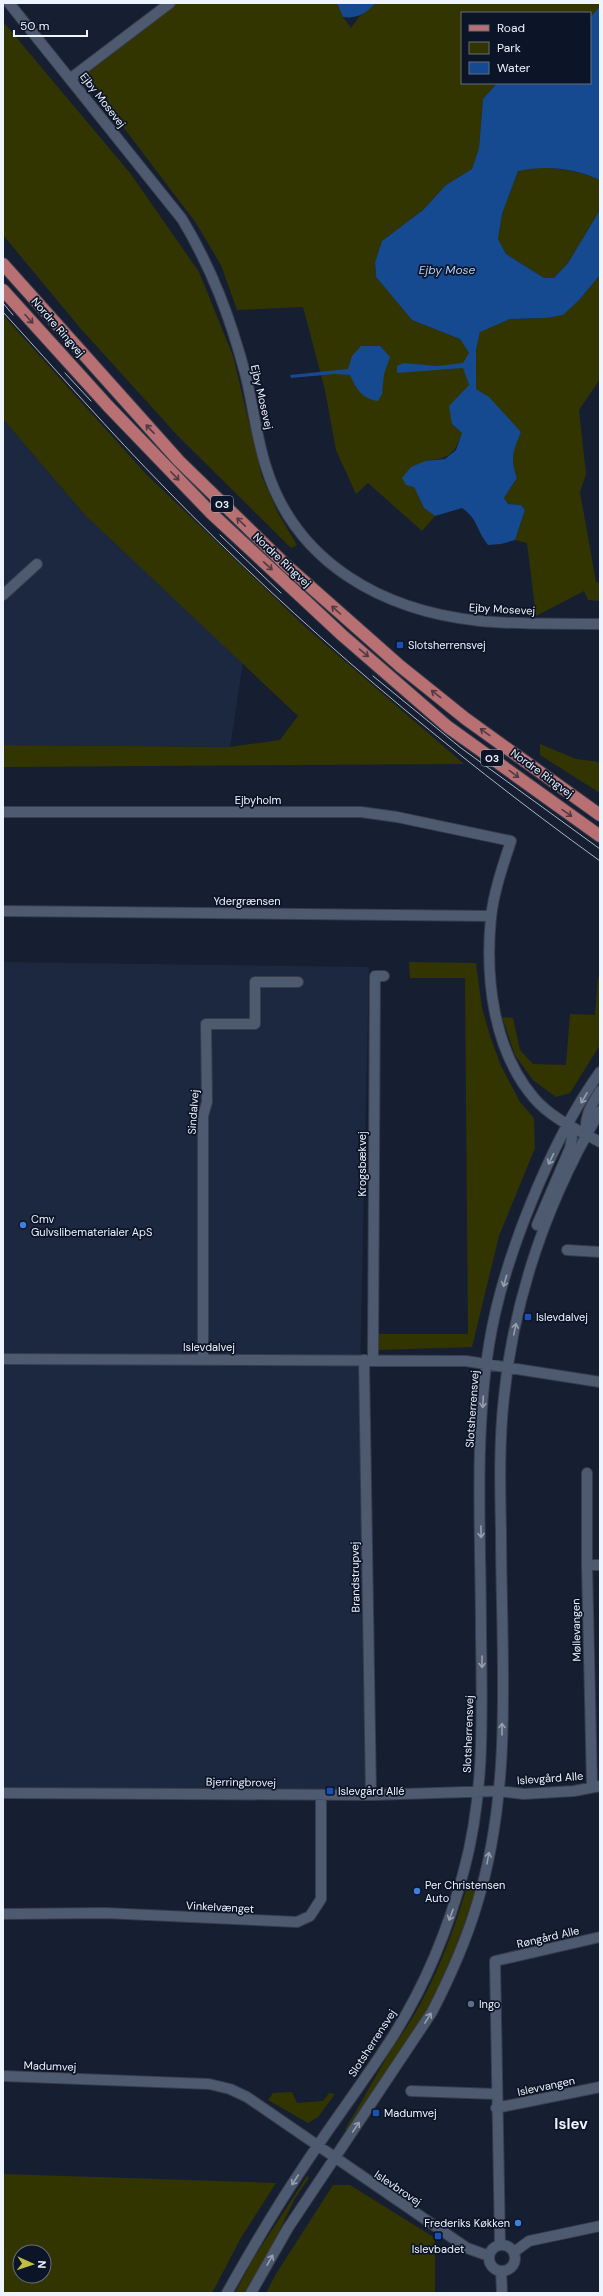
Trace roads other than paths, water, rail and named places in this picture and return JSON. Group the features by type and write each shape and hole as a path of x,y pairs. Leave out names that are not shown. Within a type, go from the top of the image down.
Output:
{"main road":[{"name":"Nordre Ringvej","path":"3,264 179,461 286,566 400,666 466,719 600,815"},
{"name":"Nordre Ringvej","path":"3,290 108,406 211,513 342,635 448,727 600,836"}],"street":[{"name":"Ejby Mosevej","path":"10,3 182,219 204,255 233,332 245,374 266,467 283,508 299,532 322,558 359,584 389,599 428,612 481,621 600,624"},
{"path":"71,78 164,5"},
{"path":"3,595 38,564"},
{"name":"Ejbyholm","path":"3,812 361,812 397,817 511,840 491,916"},
{"name":"Ydergrænsen","path":"3,911 491,916"},
{"path":"491,916 490,978 495,1013 506,1051 520,1078 535,1099 568,1124 600,1142"},
{"name":"Krogsbækvej","path":"368,1359 375,976 384,976"},
{"name":"Sindalvej","path":"203,1359 203,1116 207,1102 206,1024 255,1024 255,982 298,982"},
{"name":"Slotsherrensvej","path":"228,2293 260,2233 395,2032 440,1945 464,1870 473,1830 478,1792 482,1736 480,1464 490,1342 505,1280 525,1221 568,1124 600,1072"},
{"path":"586,1134 585,1123 587,1112 600,1091"},
{"path":"252,2293 288,2228 432,2012 449,1978 478,1902 486,1870 498,1791 502,1735 500,1466 504,1396 508,1367 522,1297 546,1219 586,1134 600,1111"},
{"path":"534,1256 533,1244 536,1229 570,1148 572,1138 568,1124"},
{"path":"567,1250 600,1252"},
{"name":"Islevdalvej","path":"3,1358 466,1360 600,1382"},
{"name":"Brandstrupvej","path":"368,1359 371,1795"},
{"name":"Møllevangen","path":"587,1473 587,1565 596,1787"},
{"path":"587,1565 600,1565"},
{"name":"Islevgård Alle","path":"478,1792 498,1791 524,1794 596,1787"},
{"name":"Bjerringbrovej","path":"3,1793 371,1795 478,1792"},
{"name":"Vinkelvænget","path":"3,1914 105,1913 297,1922 310,1916 321,1899 321,1795"},
{"name":"Røngård Alle","path":"496,2094 494,1961 600,1937"},
{"name":"Madumvej","path":"3,2076 221,2086 247,2097 317,2147"},
{"name":"Islevvangen","path":"496,2108 600,2086"},
{"path":"411,2091 496,2094 500,2244"},
{"name":"Islevbrovej","path":"317,2147 467,2248 489,2256"},
{"path":"514,2252 529,2241 600,2226"},
{"path":"500,2244 506,2245 514,2252 514,2263 512,2267 502,2271 492,2266 489,2256 493,2248 500,2244"},
{"path":"502,2271 502,2293"}],"water":[{"path":"337,3 376,3 358,16 343,17"},
{"name":"Ejby Mose","path":"600,6 600,180 570,170 539,168 518,171 502,214 498,239 506,254 544,278 554,278 568,263 600,210 600,275 580,299 563,315 545,318 510,319 480,332 476,350 476,389 489,397 521,432 513,455 517,478 504,498 508,504 521,505 525,510 515,540 501,544 488,545 471,516 462,508 435,516 424,508 414,487 406,485 402,478 411,467 425,461 445,459 456,450 462,433 452,424 449,406 469,385 463,368 397,373 397,366 403,363 437,366 463,363 469,353 460,339 412,320 376,277 375,262 382,241 423,210 446,185 472,169 479,148 483,99 496,84 591,84 591,17"},
{"path":"361,346 380,346 390,357 384,374 382,394 378,401 367,398 360,392 350,375 335,374 291,378 290,375 348,369 352,356"}],"tram line":[{"path":"3,303 13,315"},
{"path":"3,312 145,467 216,540 268,589 321,637 430,730 486,775 600,861"},
{"path":"65,373 91,401"},
{"path":"220,535 281,593"},
{"path":"373,676 461,748 600,849"}],"place":[{"name":"Slotsherrensvej","path":"400,645"},
{"name":"Cmv Gulvslibematerialer ApS","path":"23,1225"},
{"name":"Islevdalvej","path":"528,1317"},
{"name":"Islevgård Allé","path":"330,1791"},
{"name":"Per Christensen Auto","path":"417,1891"},
{"name":"Ingo","path":"471,2004"},
{"name":"Madumvej","path":"376,2113"},
{"name":"Frederiks Køkken","path":"518,2223"},
{"name":"Islevbadet","path":"438,2236"}],"district":[{"name":"Islev","path":"571,2124"}]}
